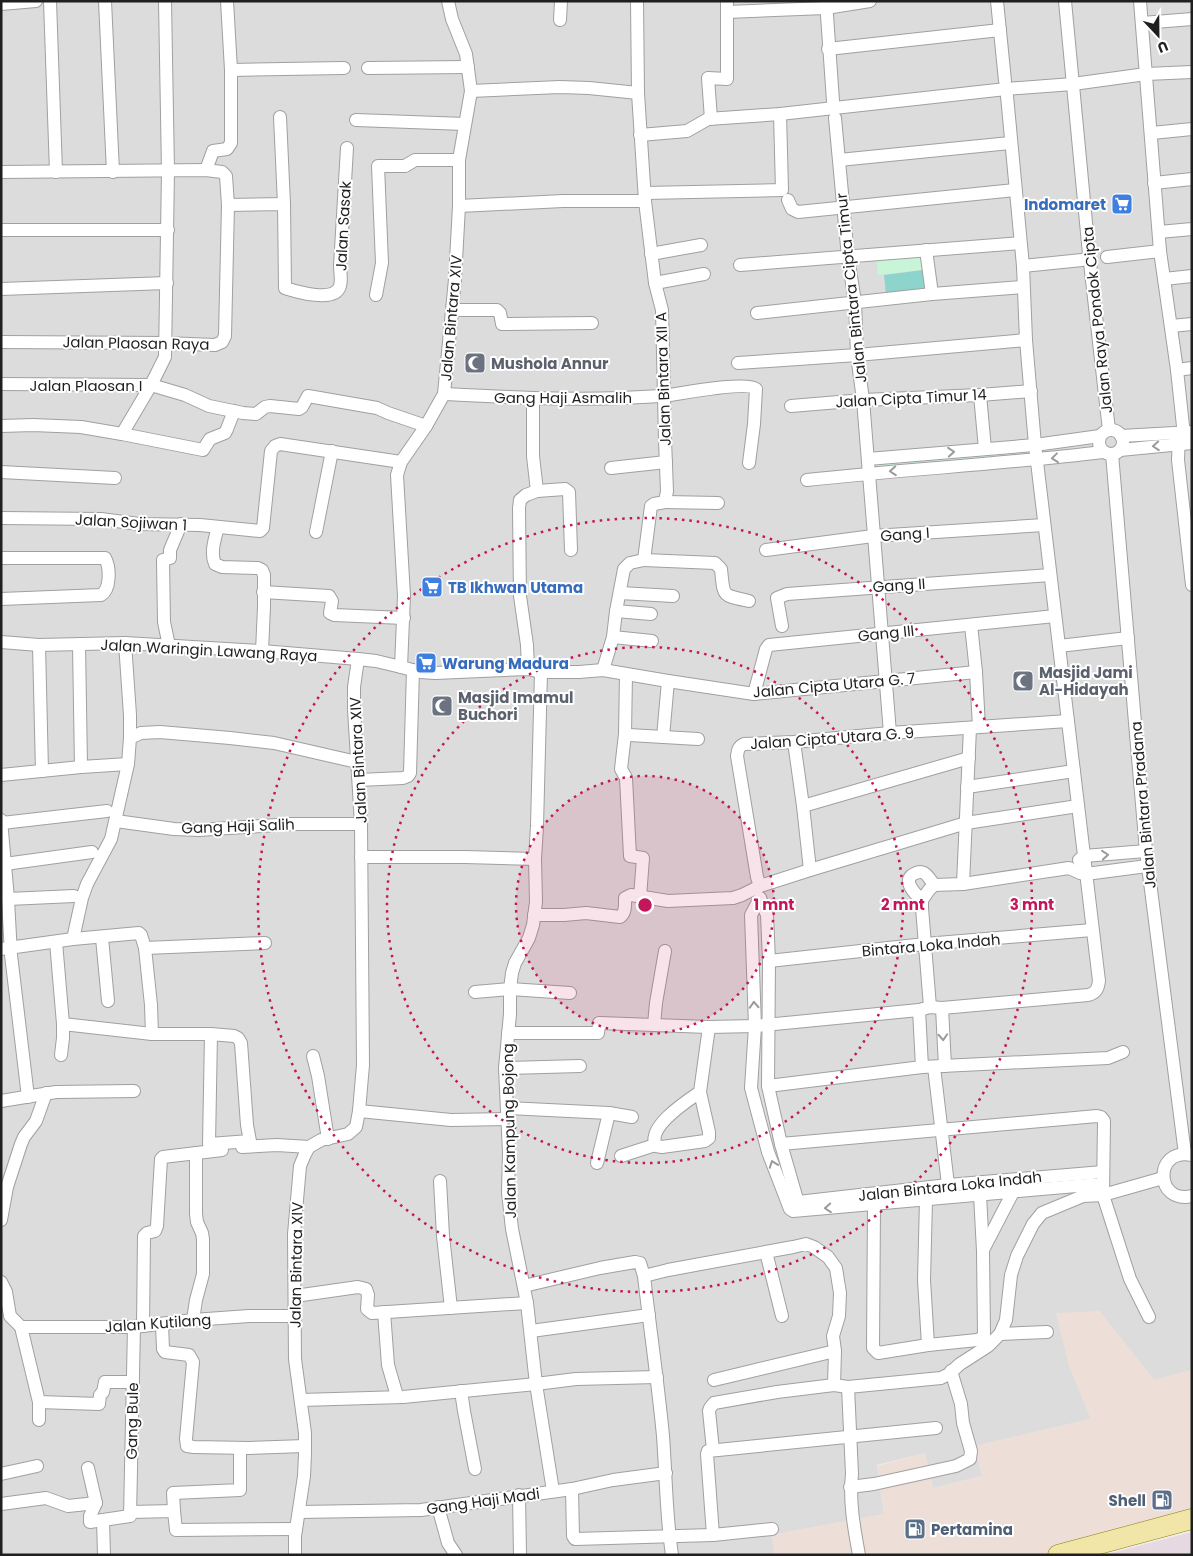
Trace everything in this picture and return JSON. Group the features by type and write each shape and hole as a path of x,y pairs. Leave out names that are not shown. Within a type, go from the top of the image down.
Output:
{"main road":[{"path":"1058,1555 1192,1518"},
{"path":"1104,1555 1192,1532"}],"street":[{"path":"1,4 36,1"},
{"path":"50,1 56,172"},
{"path":"105,1 113,172"},
{"path":"122,434 165,357 168,171 165,1"},
{"path":"206,170 213,151 226,149 231,142 231,70 227,1"},
{"name":"Jalan Bintara XIV","path":"359,780 403,778 410,773 403,569 397,475 401,462 426,426 444,394 453,310 459,206 459,160 471,91 466,54 452,19 448,1"},
{"path":"560,20 561,1"},
{"name":"Jalan Bintara XII A","path":"637,1 638,93 645,197 654,284 662,310 667,491 665,502"},
{"path":"711,119 708,78 728,79 727,6 826,5 870,1"},
{"path":"997,1 1005,81"},
{"name":"Jalan Raya Pondok Cipta","path":"1065,1 1104,433"},
{"path":"1140,1 1160,250 1185,436 1178,460 1192,585"},
{"name":"Jalan Bintara Cipta Timur","path":"826,5 828,48 843,208 855,302 890,733"},
{"path":"1142,23 1192,19"},
{"path":"828,48 1000,30"},
{"path":"368,68 468,67"},
{"path":"231,70 344,68"},
{"path":"640,135 688,131 704,120 711,119 834,109 1006,89 1073,84 1146,74 1192,72"},
{"path":"471,91 560,87 638,93"},
{"path":"508,1033 598,1033 599,1023 709,1027 755,1026 930,1008 1088,995 1094,993 1098,988 1036,460 1026,340 1023,266 1007,96"},
{"path":"459,206 782,190 780,114"},
{"path":"1,172 206,170 225,174 228,205 284,204 280,117"},
{"path":"356,120 465,124"},
{"path":"1152,133 1192,130"},
{"path":"839,160 1010,143"},
{"name":"Jalan Sasak","path":"284,204 285,288 318,295 333,294 341,285 340,266 347,148"},
{"path":"376,295 382,263 378,166 405,166 415,160 459,160"},
{"path":"1154,183 1192,180"},
{"path":"788,200 792,209 798,212 1015,190"},
{"name":"Jalan Plaosan Raya","path":"1,342 166,342 216,345 222,342 225,336 228,205"},
{"path":"1159,232 1192,229"},
{"path":"1,230 168,230"},
{"path":"740,264 1020,243"},
{"path":"651,254 701,245"},
{"path":"926,250 932,294"},
{"path":"1107,257 1160,250"},
{"path":"1023,266 1082,260"},
{"path":"654,284 704,274"},
{"path":"1164,279 1192,276"},
{"path":"1,289 167,282"},
{"path":"757,313 932,294 1023,287"},
{"path":"453,310 497,310 500,313 502,324 592,323"},
{"path":"1171,326 1192,324"},
{"path":"738,363 858,355 1026,340"},
{"path":"1177,370 1192,368"},
{"name":"Jalan Plaosan I","path":"1,384 151,385 209,406 256,414 265,407 270,406 299,409 308,396 376,408 426,426"},
{"name":"Gang Haji Asmalih","path":"444,394 533,399 595,399 664,396 723,387 754,387 756,389 750,463"},
{"name":"Jalan Cipta Timur 14","path":"791,406 862,400 1031,391"},
{"path":"980,395 985,449"},
{"path":"533,399 533,456 537,491"},
{"path":"1,426 81,427 202,450 210,439 222,435 227,429 234,411"},
{"path":"868,459 1035,445 1118,432 1122,436 1123,443 1112,452"},
{"path":"1104,433 1099,446 1112,452"},
{"path":"1122,436 1185,436"},
{"path":"807,480 1112,452 1185,436"},
{"name":"Jalan Sojiwan 1","path":"1,518 101,519 139,524 181,524 260,531 263,528 271,451 275,446 280,444 332,451"},
{"path":"316,532 332,451 401,462"},
{"name":"Jalan Bintara Pradana","path":"1112,452 1146,851 1188,1154"},
{"path":"611,468 666,462"},
{"path":"1,472 115,478"},
{"path":"528,670 526,637 520,596 520,500 537,491 565,489 569,492 572,550"},
{"path":"644,560 650,506 665,502 718,503"},
{"path":"169,646 164,622 163,560 170,558 170,550 181,524"},
{"name":"Gang I","path":"766,550 873,536 1044,524"},
{"path":"218,527 214,539 213,557 215,564 222,567 258,568 262,570 264,575 262,651"},
{"path":"1,558 105,558 108,565 108,587 101,594 1,599"},
{"path":"603,670 613,637 624,569 630,563 644,560 715,563 721,569 723,592 728,596 749,601"},
{"name":"Gang II","path":"782,626 777,601 778,597 787,594 1050,575"},
{"path":"263,592 329,596 332,601 330,613 334,616 404,618"},
{"path":"620,593 673,596"},
{"path":"616,611 651,614"},
{"name":"Gang III","path":"754,694 766,649 769,645 1055,616"},
{"path":"963,884 967,787 974,727 976,672 971,624"},
{"path":"613,637 652,641"},
{"path":"1058,646 1128,638"},
{"name":"Jalan Waringin Lawang Raya","path":"1,642 39,645 125,643 358,659"},
{"path":"73,939 82,898 93,872 103,857 111,839 128,764 130,715 125,643"},
{"path":"79,644 82,767"},
{"path":"39,645 42,771"},
{"path":"358,659 376,661 407,669"},
{"name":"Jalan Bintara XIV","path":"295,1555 296,1529 304,1476 305,1446 295,1359 294,1234 300,1166 309,1147 321,1140 339,1137 352,1131 356,1127 359,1111 363,1050 361,824 354,708 354,688 358,659"},
{"name":"Jalan Cipta Utara G. 7","path":"407,669 435,673 528,670 579,672 603,670 754,694 976,672"},
{"name":"Jalan Kampung Bojong","path":"541,672 535,859 536,902 529,938 516,963 510,989 506,1068 509,1153 508,1192 512,1229 527,1303 536,1384 553,1491"},
{"path":"626,674 625,734 621,770 626,778 630,856 643,858 640,897"},
{"path":"663,737 668,681"},
{"name":"Jalan Cipta Utara G. 9","path":"760,886 737,756 738,748 744,744 794,742 890,733 1068,721"},
{"path":"130,738 141,733 160,732 230,738 274,743 357,762"},
{"path":"630,735 698,739"},
{"path":"794,742 804,806 810,870"},
{"path":"804,806 969,758"},
{"path":"1,775 128,764"},
{"path":"967,787 1074,771"},
{"path":"534,915 586,913 620,917 625,910 626,896 631,895 668,901 733,898 760,886 966,823 1078,806"},
{"path":"28,1097 6,949 8,899 1,821 107,811"},
{"name":"Gang Haji Salih","path":"116,821 174,829 199,830 291,824 361,824"},
{"path":"948,1191 934,1067 922,900 934,885 963,884 1069,868 1084,856 1146,851"},
{"path":"5,864 92,852"},
{"path":"361,857 535,859"},
{"path":"1069,868 1086,874 1148,866"},
{"path":"922,900 909,884 912,874 924,873 934,885"},
{"path":"8,899 74,896"},
{"path":"760,898 767,915 770,961 768,1086 795,1205 768,1152 752,1093 751,1081 755,1026 751,915 760,898"},
{"name":"Bintara Loka Indah","path":"770,961 925,944 1092,930"},
{"path":"6,949 73,939 102,938 139,933 143,938 145,948 152,1034"},
{"path":"102,938 108,1001"},
{"path":"56,942 63,1024 60,1055"},
{"path":"145,948 265,943"},
{"path":"654,1025 665,951"},
{"path":"475,992 510,989 570,992"},
{"path":"930,1008 934,1067"},
{"path":"63,1024 82,1028 152,1034 211,1034 238,1038 242,1043 247,1125 250,1141 209,1144 211,1034"},
{"path":"621,1156 655,1145 662,1147 709,1138 700,1092 709,1027"},
{"path":"768,1086 934,1067 1108,1058 1123,1052"},
{"path":"313,1056 328,1139"},
{"path":"506,1068 580,1066"},
{"path":"1,1100 46,1093 134,1091"},
{"path":"655,1145 654,1137 661,1124 677,1107 700,1092"},
{"path":"1,1220 7,1187 21,1144 36,1121 46,1093"},
{"path":"359,1111 451,1120 508,1114 609,1113 632,1117"},
{"path":"597,1163 609,1113"},
{"path":"780,1144 1101,1117 1104,1121 1103,1190 1130,1279 1148,1317"},
{"path":"193,1320 203,1274 203,1239 196,1222 196,1154 250,1146 309,1147"},
{"name":"Gang Bule","path":"130,1514 133,1382 145,1274 144,1239 147,1233 155,1231 157,1226 160,1159 163,1157 196,1154"},
{"path":"1188,1154 1176,1156 1168,1161 1164,1169 1163,1178 1166,1186 1172,1193 1180,1197 1192,1196"},
{"name":"Jalan Bintara Loka Indah","path":"795,1205 948,1191 1103,1172"},
{"path":"713,1450 709,1411 714,1403 777,1392 834,1385 848,1387 941,1378 949,1374 988,1346 1000,1334 1006,1320 1012,1275 1017,1256 1036,1220 1042,1213 1082,1196 1163,1178"},
{"path":"440,1181 443,1236 451,1308"},
{"name":"Jalan Bintara Loka Indah","path":"795,1205 874,1205 926,1200 948,1191 980,1195 1013,1192 1103,1190"},
{"path":"983,1251 1013,1192"},
{"path":"874,1205 873,1348 878,1354 928,1345 977,1340 984,1335 980,1195"},
{"path":"926,1200 924,1280 928,1345"},
{"path":"644,1276 806,1244 818,1250 833,1263 840,1292 838,1316 833,1336 835,1352 834,1385"},
{"path":"766,1252 782,1316"},
{"path":"524,1286 600,1268 635,1262 642,1265 666,1473 667,1508 672,1555"},
{"path":"1,1282 6,1292 10,1316 21,1327 40,1402 39,1420"},
{"path":"295,1296 358,1287 364,1288 368,1295 368,1310 372,1313 527,1303"},
{"path":"384,1312 388,1365 397,1396"},
{"path":"531,1331 649,1315"},
{"name":"Jalan Kutilang","path":"21,1327 138,1327 193,1320 249,1316 295,1316"},
{"path":"162,1324 164,1351 167,1354 189,1355 193,1362 187,1446 194,1448 305,1446"},
{"path":"1000,1334 1047,1332"},
{"path":"714,1380 835,1352"},
{"path":"850,1487 874,1484 956,1466 970,1459 971,1451 963,1423 961,1404 951,1371"},
{"path":"301,1400 462,1391 576,1378 656,1378"},
{"path":"40,1402 99,1404 100,1395 106,1382 133,1382"},
{"path":"848,1387 852,1474 850,1487 859,1555"},
{"path":"462,1391 475,1469"},
{"path":"713,1535 708,1451 936,1428"},
{"path":"240,1448 240,1490 173,1493 176,1530 296,1529"},
{"path":"1,1474 37,1466"},
{"path":"88,1468 96,1502 90,1516 90,1522 130,1514 174,1511"},
{"name":"Gang Haji Madi","path":"298,1512 421,1510 572,1489 613,1480 666,1473"},
{"path":"572,1489 573,1536 575,1539 713,1535 772,1529"},
{"path":"519,1495 520,1555"},
{"path":"1,1504 46,1498 68,1506 96,1502"},
{"path":"438,1507 448,1543 456,1555"},
{"path":"103,1520 104,1555"}],"shaded area":[{"path":"1,1 1192,1 1192,1370 1154,1380 1099,1311 1068,1362 1091,1419 975,1446 982,1476 933,1488 925,1453 877,1465 884,1514 772,1535 775,1555 1,1555"},
{"path":"923,270 926,291 886,295 884,275"},
{"path":"1099,1311 1154,1380 1192,1370 1192,1519 1058,1555 775,1555 772,1535 884,1514 877,1466 925,1453 933,1488 982,1476 975,1446 1091,1419 1068,1362 1056,1313"},
{"path":"1192,1532 1192,1555 1104,1555"}],"green space":[{"path":"925,253 923,270 878,275 876,259"},
{"path":"1032,447 1034,459 870,469 869,462"}],"place":[{"name":"Indomaret","path":"1122,204"},
{"name":"Mushola Annur","path":"475,363"},
{"name":"TB Ikhwan Utama","path":"432,587"},
{"name":"Warung Madura","path":"426,663"},
{"name":"Masjid Jami Al-Hidayah","path":"1023,681"},
{"name":"Masjid Imamul Buchori","path":"442,706"},
{"name":"Shell","path":"1162,1500"},
{"name":"Pertamina","path":"915,1529"}]}
